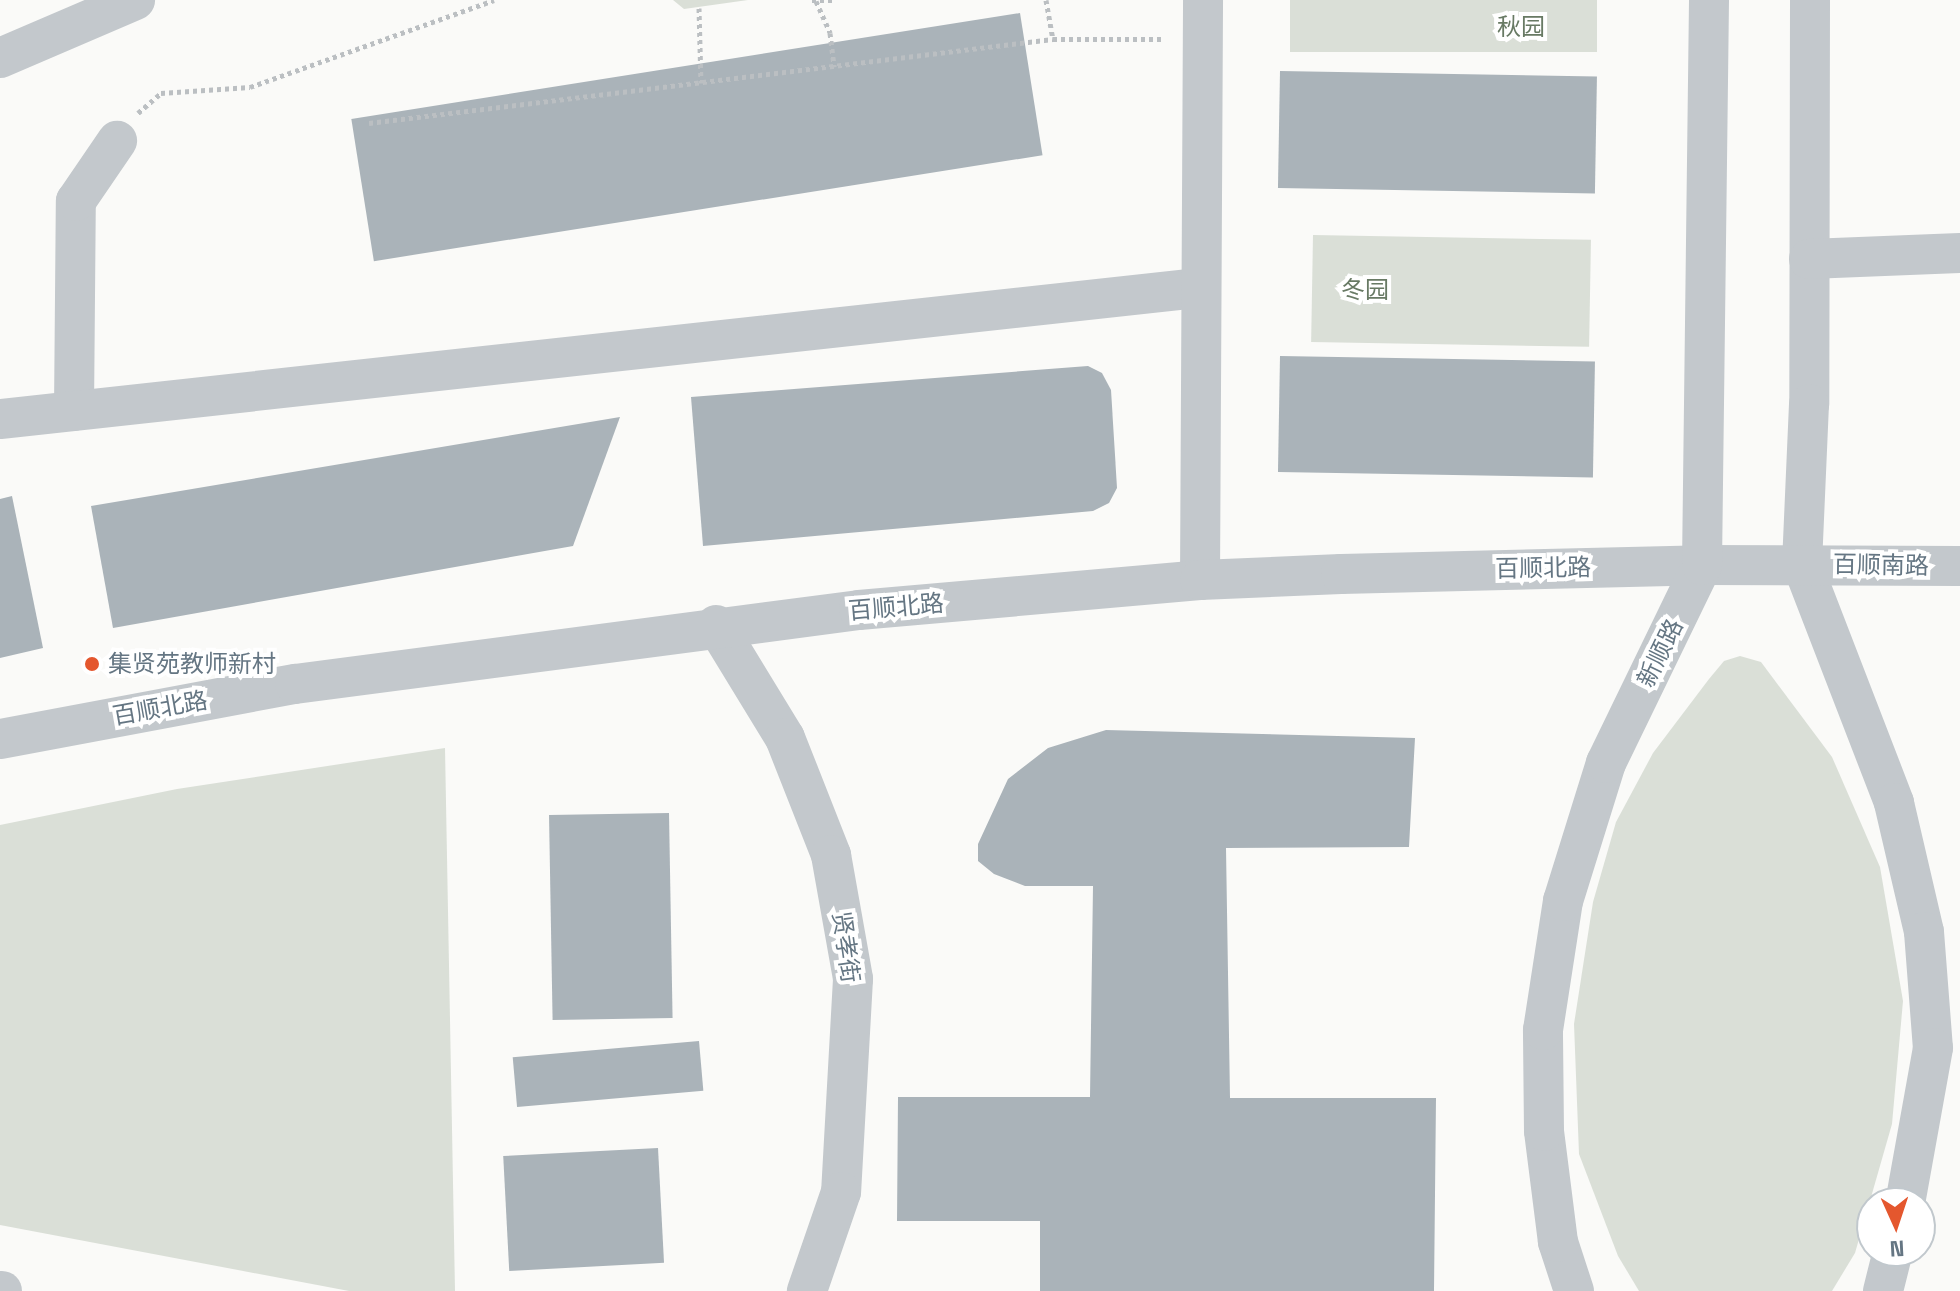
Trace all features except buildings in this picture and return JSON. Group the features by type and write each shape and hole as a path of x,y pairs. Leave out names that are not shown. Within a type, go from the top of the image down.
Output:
{"street":[{"path":"0,58 135,0"},
{"path":"1200,580 1199,288 1203,0"},
{"name":"新顺路","path":"1574,1291 1558,1242 1544,1131 1543,1030 1563,901 1606,763 1702,565 1709,0"},
{"path":"1810,0 1809,259 1802,564 1894,803 1924,932 1933,1048 1908,1187"},
{"path":"74,411 76,201 117,141"},
{"path":"1809,259 1960,253"},
{"path":"0,419 1199,288"},
{"name":"百顺北路","path":"0,739 295,684 716,625 1200,580 1802,564"},
{"name":"百顺南路","path":"1802,564 1960,566"},
{"name":"贤孝街","path":"716,625 785,738 831,855 853,979 841,1192 807,1291"},
{"path":"1883,1291 1889,1267"}],"path":[{"path":"117,141 125,125 161,93 250,87 494,0"},
{"path":"834,67 830,33 814,1 836,0"},
{"path":"1046,0 1053,39"},
{"path":"699,8 701,83"},
{"path":"369,123 1053,39 1202,39"}],"green space":[{"path":"673,0 748,0 684,9"},
{"name":"秋园","path":"1290,0 1597,0 1597,52 1290,52"},
{"name":"冬园","path":"1313,235 1591,240 1589,347 1311,342"},
{"path":"1740,656 1761,662 1832,757 1880,867 1903,1001 1892,1124 1874,1187 1856,1187 1856,1250 1832,1291 1639,1291 1618,1256 1579,1154 1574,1024 1593,902 1616,822 1653,753 1724,661"},
{"path":"445,748 455,1291 349,1291 0,1225 0,825 177,789"}],"place":[{"name":"集贤苑教师新村","path":"92,664"}]}
